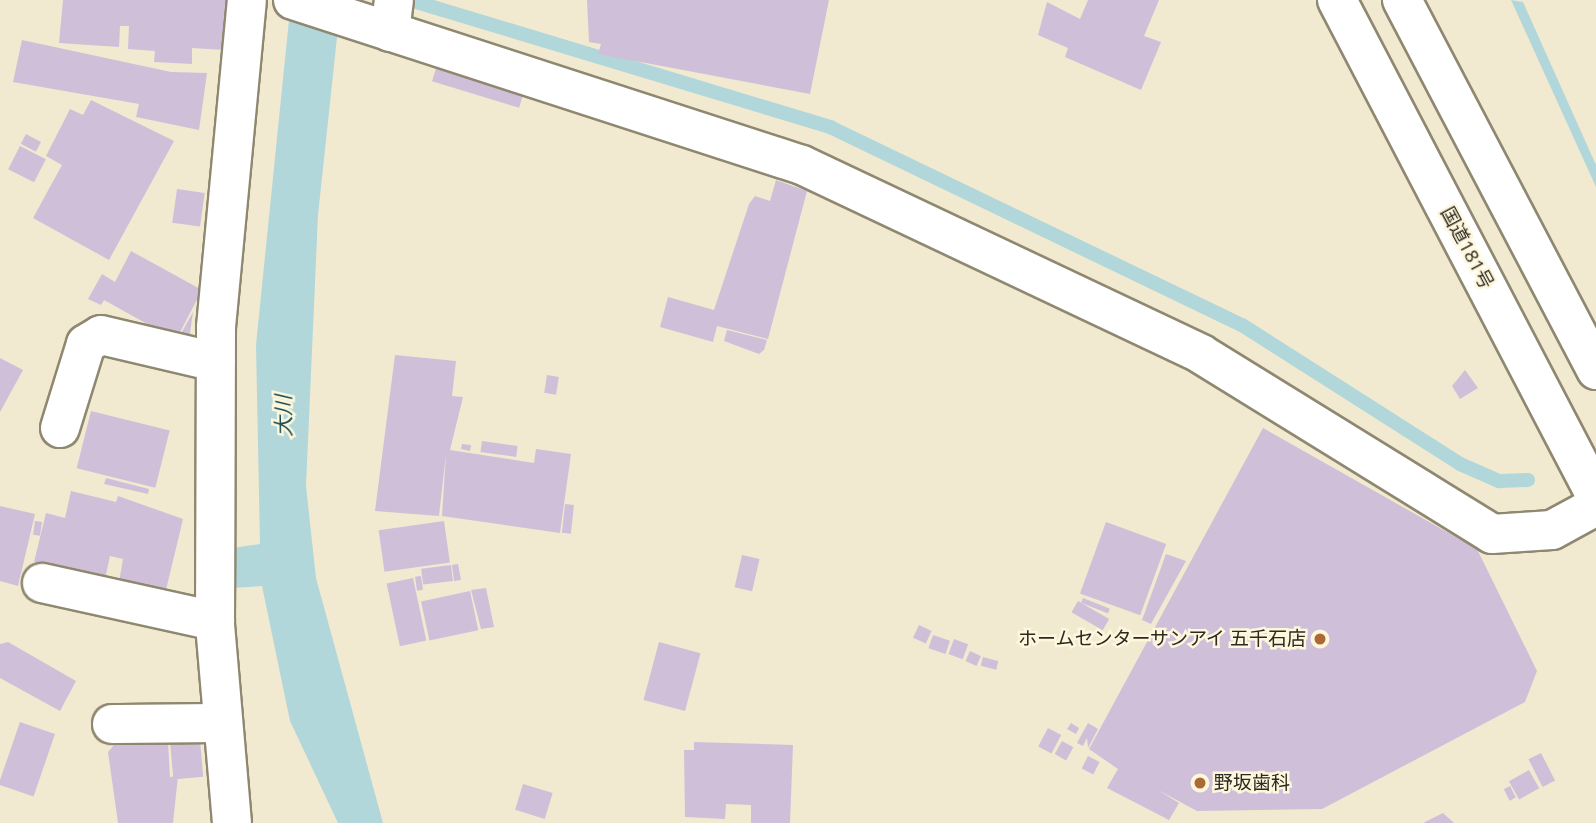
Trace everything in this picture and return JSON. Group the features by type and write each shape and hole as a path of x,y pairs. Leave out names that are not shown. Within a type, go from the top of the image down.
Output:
{"main road":[{"path":"232,823 215,621 216,362 247,0"},
{"path":"293,0 392,16 802,164 1201,354 1492,534 1552,530 1596,506"},
{"name":"国道181号","path":"1338,0 1596,496"},
{"path":"1402,0 1596,370"},
{"path":"60,428 86,345 101,335 216,362"},
{"path":"42,583 215,621"},
{"path":"112,724 223,723"}],"water":[{"name":"大川","path":"291,0 341,0 318,215 306,486 316,578 383,823 338,823 290,721 262,586 233,588 233,548 260,544 256,345"},
{"path":"1511,0 1523,2 1596,165 1596,187"}],"building":[{"path":"63,0 226,0 224,50 192,48 192,64 154,62 155,51 128,49 129,26 120,26 119,47 59,43"},
{"path":"587,0 829,0 810,94 598,54 601,44 589,42"},
{"path":"1088,0 1159,0 1144,36 1161,42 1141,90 1065,57 1068,48 1038,35 1047,2 1080,19"},
{"path":"22,40 171,72 207,73 199,130 136,117 139,104 13,82"},
{"path":"437,65 524,92 519,108 432,81"},
{"path":"91,100 174,141 109,260 33,218 62,165 46,156 70,109 83,115"},
{"path":"26,134 41,142 36,152 21,144"},
{"path":"20,146 46,159 34,182 8,169"},
{"path":"776,180 807,191 768,339 717,326 713,342 660,327 668,297 714,310 749,204 755,196 770,201"},
{"path":"177,189 205,193 200,227 172,223"},
{"path":"131,251 202,290 176,340 104,300 101,305 88,299 102,274 115,282"},
{"path":"193,312 189,340 179,337"},
{"path":"727,330 767,340 764,350 759,354 724,341"},
{"path":"395,355 456,361 452,396 463,397 450,450 534,463 536,449 571,454 560,533 442,516 446,454 439,516 375,511"},
{"path":"0,358 23,370 0,412"},
{"path":"1465,370 1478,388 1460,399 1452,386"},
{"path":"547,375 559,377 556,395 544,393"},
{"path":"91,411 170,431 155,488 77,468"},
{"path":"1263,428 1477,549 1537,671 1525,702 1322,809 1197,811 1158,790 1179,803 1169,820 1107,788 1118,769 1089,749"},
{"path":"482,441 518,446 516,457 480,452"},
{"path":"462,444 471,445 470,451 461,449"},
{"path":"106,478 149,489 148,494 104,484"},
{"path":"71,491 116,502 118,496 183,519 165,594 119,582 123,559 110,556 105,579 34,562 46,513 65,518"},
{"path":"565,504 574,505 571,534 562,533"},
{"path":"0,506 35,514 18,586 0,581"},
{"path":"35,521 42,522 40,536 33,535"},
{"path":"444,521 450,563 384,572 379,530"},
{"path":"1106,522 1166,544 1140,615 1080,593"},
{"path":"1166,554 1186,561 1151,624 1142,620"},
{"path":"742,555 760,559 752,591 735,587"},
{"path":"458,564 461,580 454,581 452,565"},
{"path":"451,565 453,581 423,585 421,569"},
{"path":"421,576 423,590 417,591 415,577"},
{"path":"413,578 426,641 400,646 387,584"},
{"path":"486,588 494,627 481,629 471,590"},
{"path":"470,591 478,630 429,641 421,601"},
{"path":"1083,598 1110,609 1108,613 1081,603"},
{"path":"1078,601 1109,619 1103,630 1072,612"},
{"path":"919,625 932,631 926,644 913,638"},
{"path":"933,635 950,641 945,654 928,648"},
{"path":"954,639 968,644 963,659 949,654"},
{"path":"8,642 76,681 60,711 0,678 0,644"},
{"path":"659,642 701,653 685,711 643,700"},
{"path":"970,651 981,656 976,666 966,661"},
{"path":"983,657 998,661 996,670 981,666"},
{"path":"20,722 55,734 33,796 0,785"},
{"path":"1071,723 1079,728 1076,734 1067,729"},
{"path":"1088,723 1098,729 1088,748 1087,738 1083,746 1077,743"},
{"path":"1048,728 1061,735 1051,754 1038,747"},
{"path":"200,740 203,777 173,779 170,743"},
{"path":"1062,741 1073,747 1066,760 1055,754"},
{"path":"168,742 170,777 178,776 173,823 118,823 108,752 114,745"},
{"path":"694,742 793,745 790,823 751,823 751,805 726,804 725,819 685,817 684,750 694,750"},
{"path":"1541,753 1555,781 1543,787 1529,759"},
{"path":"1088,756 1100,762 1093,774 1082,768"},
{"path":"1529,770 1539,788 1519,800 1509,781"},
{"path":"523,784 553,793 545,819 515,810"},
{"path":"1510,786 1516,798 1510,801 1504,789"},
{"path":"1443,813 1454,823 1423,823"}],"waterway":[{"path":"413,1 830,127 1242,325 1460,464 1499,481 1528,480"}],"place":[{"name":"ホームセンターサンアイ 五千石店","path":"1320,639"},
{"name":"野坂歯科","path":"1200,783"}]}
